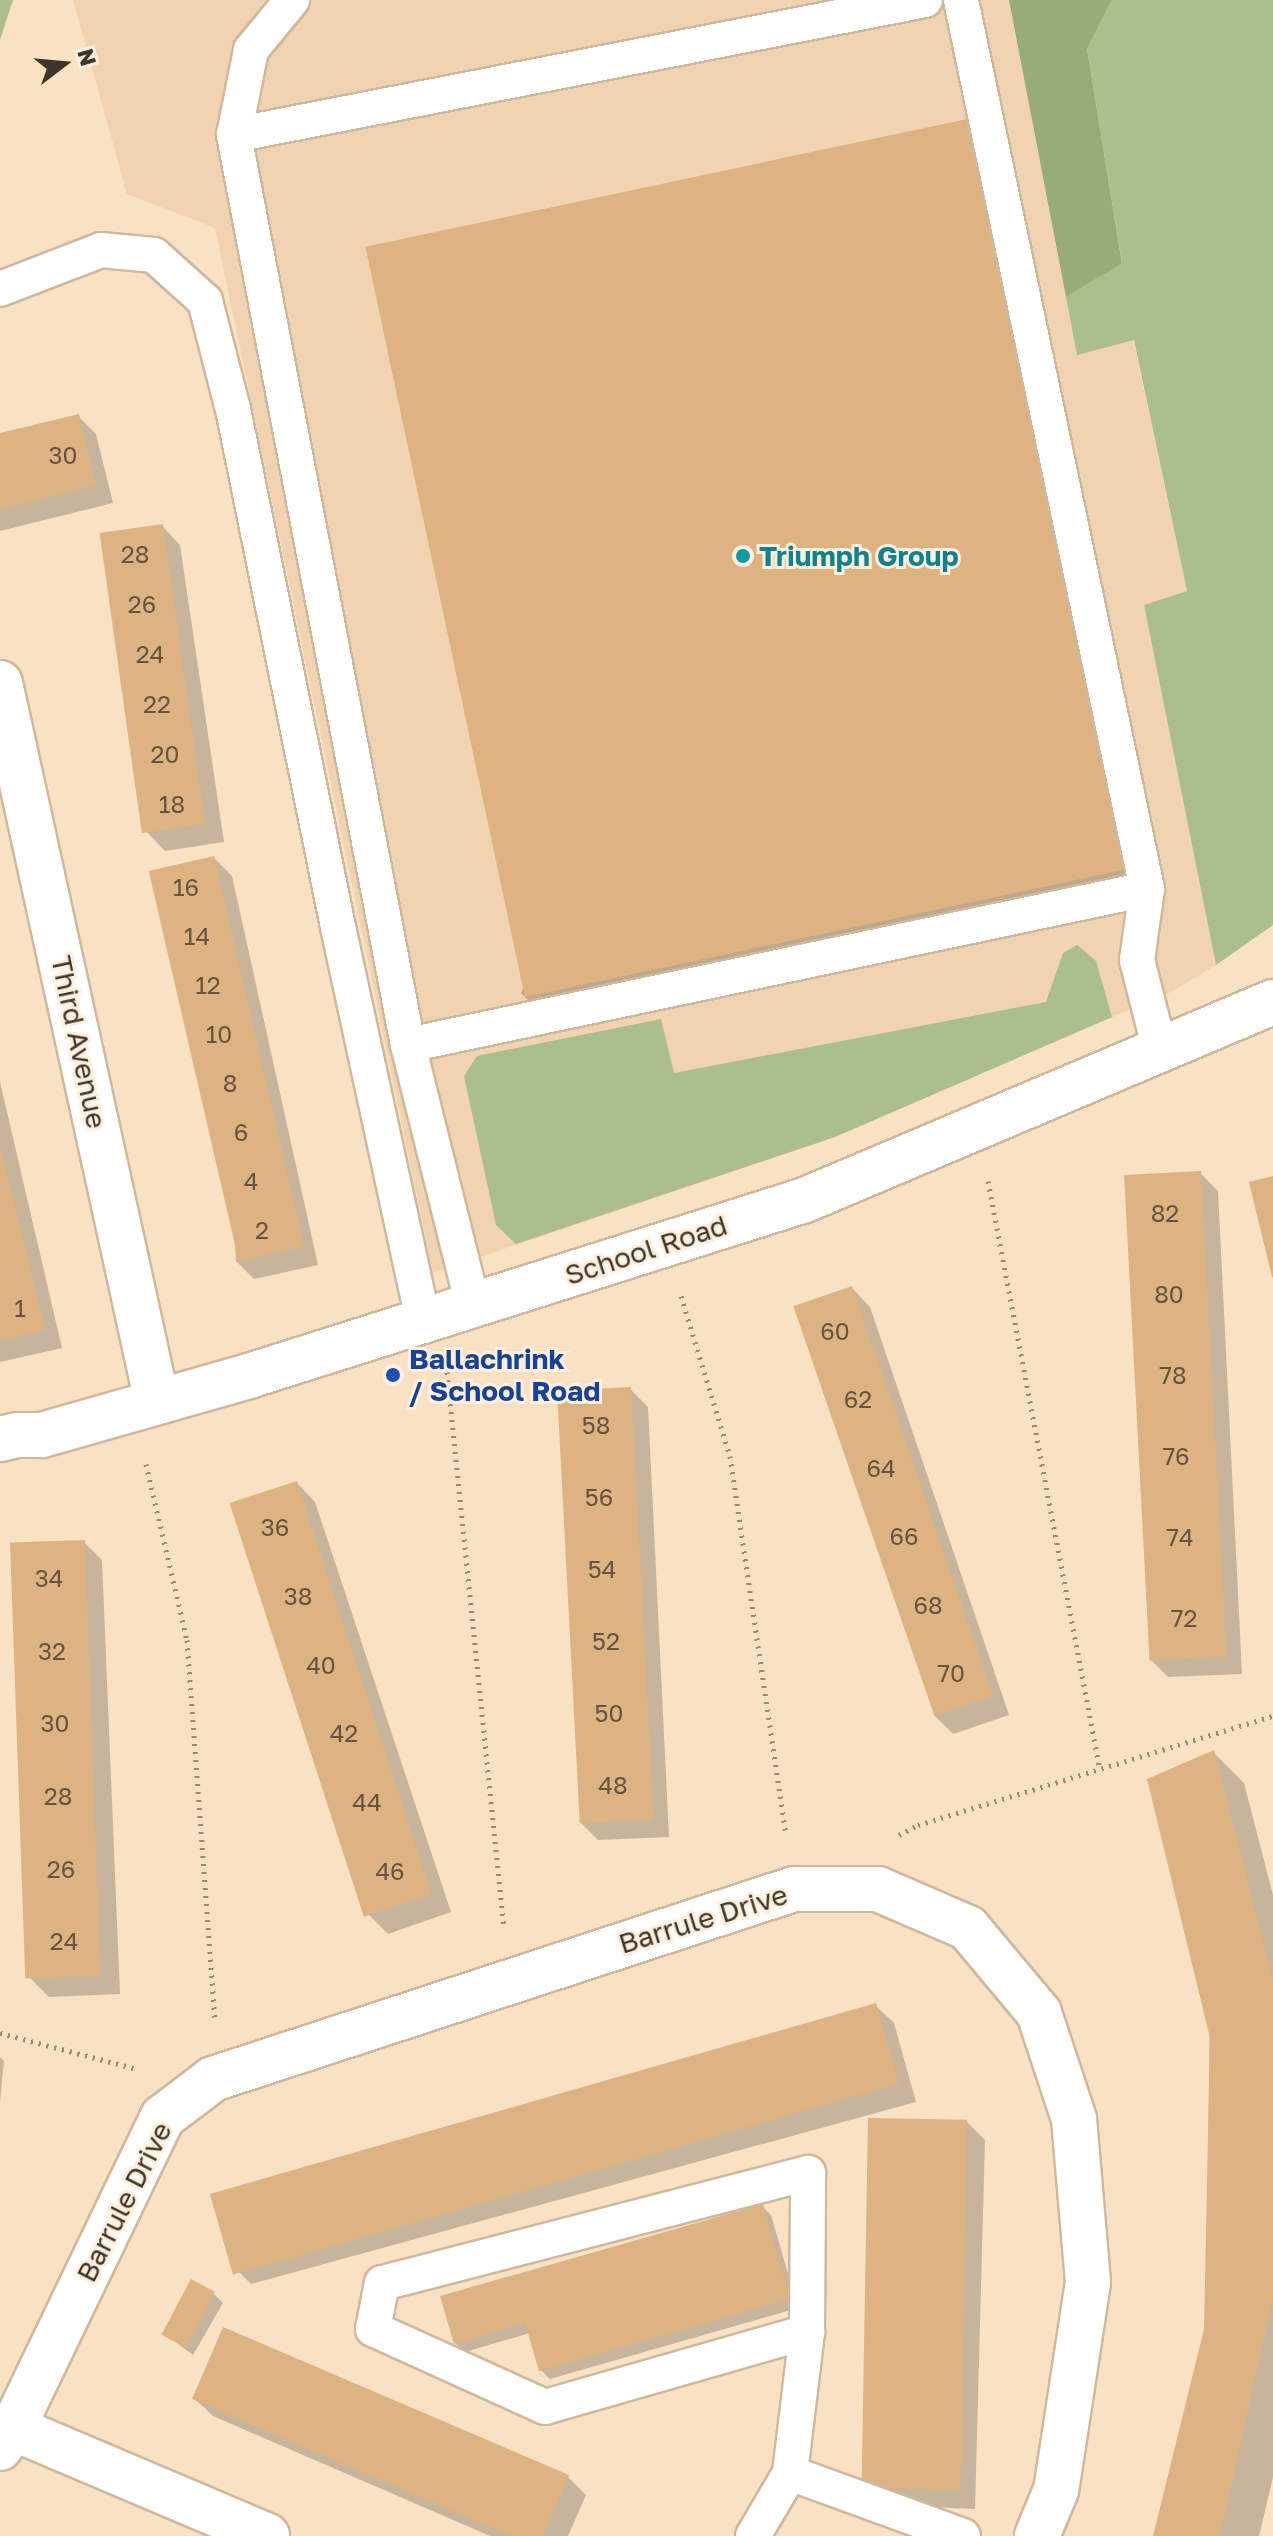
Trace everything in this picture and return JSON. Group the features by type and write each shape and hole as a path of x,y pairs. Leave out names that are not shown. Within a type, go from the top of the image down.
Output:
{"street":[{"name":"Third Avenue","path":"0,683 157,1402"},
{"name":"School Road","path":"0,1439 42,1435 157,1402 805,1200 1272,1006"},
{"name":"Barrule Drive","path":"267,2536 6,2438 163,2117 212,2082 509,1980 794,1889 878,1889 968,1928 1039,2013 1074,2119 1088,2282 1056,2490 1037,2536"}],"lane":[{"path":"292,0 251,50 234,135 408,1045 473,1305"},
{"path":"234,135 925,0"},
{"path":"961,0 1147,889 1137,960 1160,1050"},
{"path":"0,289 101,250 154,255 205,301 233,409 338,927 423,1321"},
{"path":"408,1045 1147,889"},
{"path":"753,2536 790,2473 807,2332 808,2173 382,2283 373,2329 545,2407 807,2332"},
{"path":"790,2473 963,2536"}],"path":[{"path":"986,1172 1100,1770"},
{"path":"681,1295 730,1456 794,1889"},
{"path":"447,1367 509,1980"},
{"path":"0,2033 212,2082 187,1640 144,1456"},
{"path":"891,1840 918,1825 1273,1716"}],"shaded area":[{"path":"73,0 1009,0 1077,354 1133,340 1187,591 1144,605 1216,965 1173,991 835,1137 433,1273 215,228 127,194"}],"green space":[{"path":"0,0 13,0 0,40"},
{"path":"1009,0 1112,0 1087,49 1122,263 1066,297"},
{"path":"1112,0 1273,0 1273,925 1216,965 1144,605 1187,591 1134,340 1077,355 1066,297 1122,262 1087,49"},
{"path":"1077,945 1096,961 1112,1017 835,1137 516,1244 496,1225 464,1076 477,1056 661,1019 674,1073 1046,1002 1063,953"}],"building":[{"name":"Triumph Group","path":"967,119 1126,869 525,997 365,247"},
{"path":"79,414 96,485 0,509 0,433"},
{"path":"163,524 205,824 142,833 100,533"},
{"path":"214,856 304,1247 239,1262 149,871"},
{"path":"0,1144 45,1330 0,1340"},
{"path":"1201,1171 1226,1656 1150,1660 1124,1175"},
{"path":"1273,1176 1273,1277 1272,1277 1249,1182"},
{"path":"852,1286 993,1696 935,1717 793,1306"},
{"path":"631,1387 654,1819 580,1823 557,1391"},
{"path":"297,1481 431,1895 364,1917 229,1503"},
{"path":"85,1540 100,1976 25,1978 10,1543"},
{"path":"1214,1750 1273,1981 1273,2298 1220,2536 1153,2536 1204,2329 1210,2038 1147,1779"},
{"path":"876,2003 899,2084 233,2275 210,2194"},
{"path":"868,2118 967,2120 961,2490 862,2488"},
{"path":"763,2204 790,2299 539,2371 525,2323 454,2344 440,2296"},
{"path":"191,2279 215,2292 185,2347 161,2335"},
{"path":"223,2327 569,2475 543,2536 511,2536 192,2399"}],"place":[{"name":"Triumph Group","path":"743,556"},
{"name":"Ballachrink / School Road","path":"393,1375"}]}
